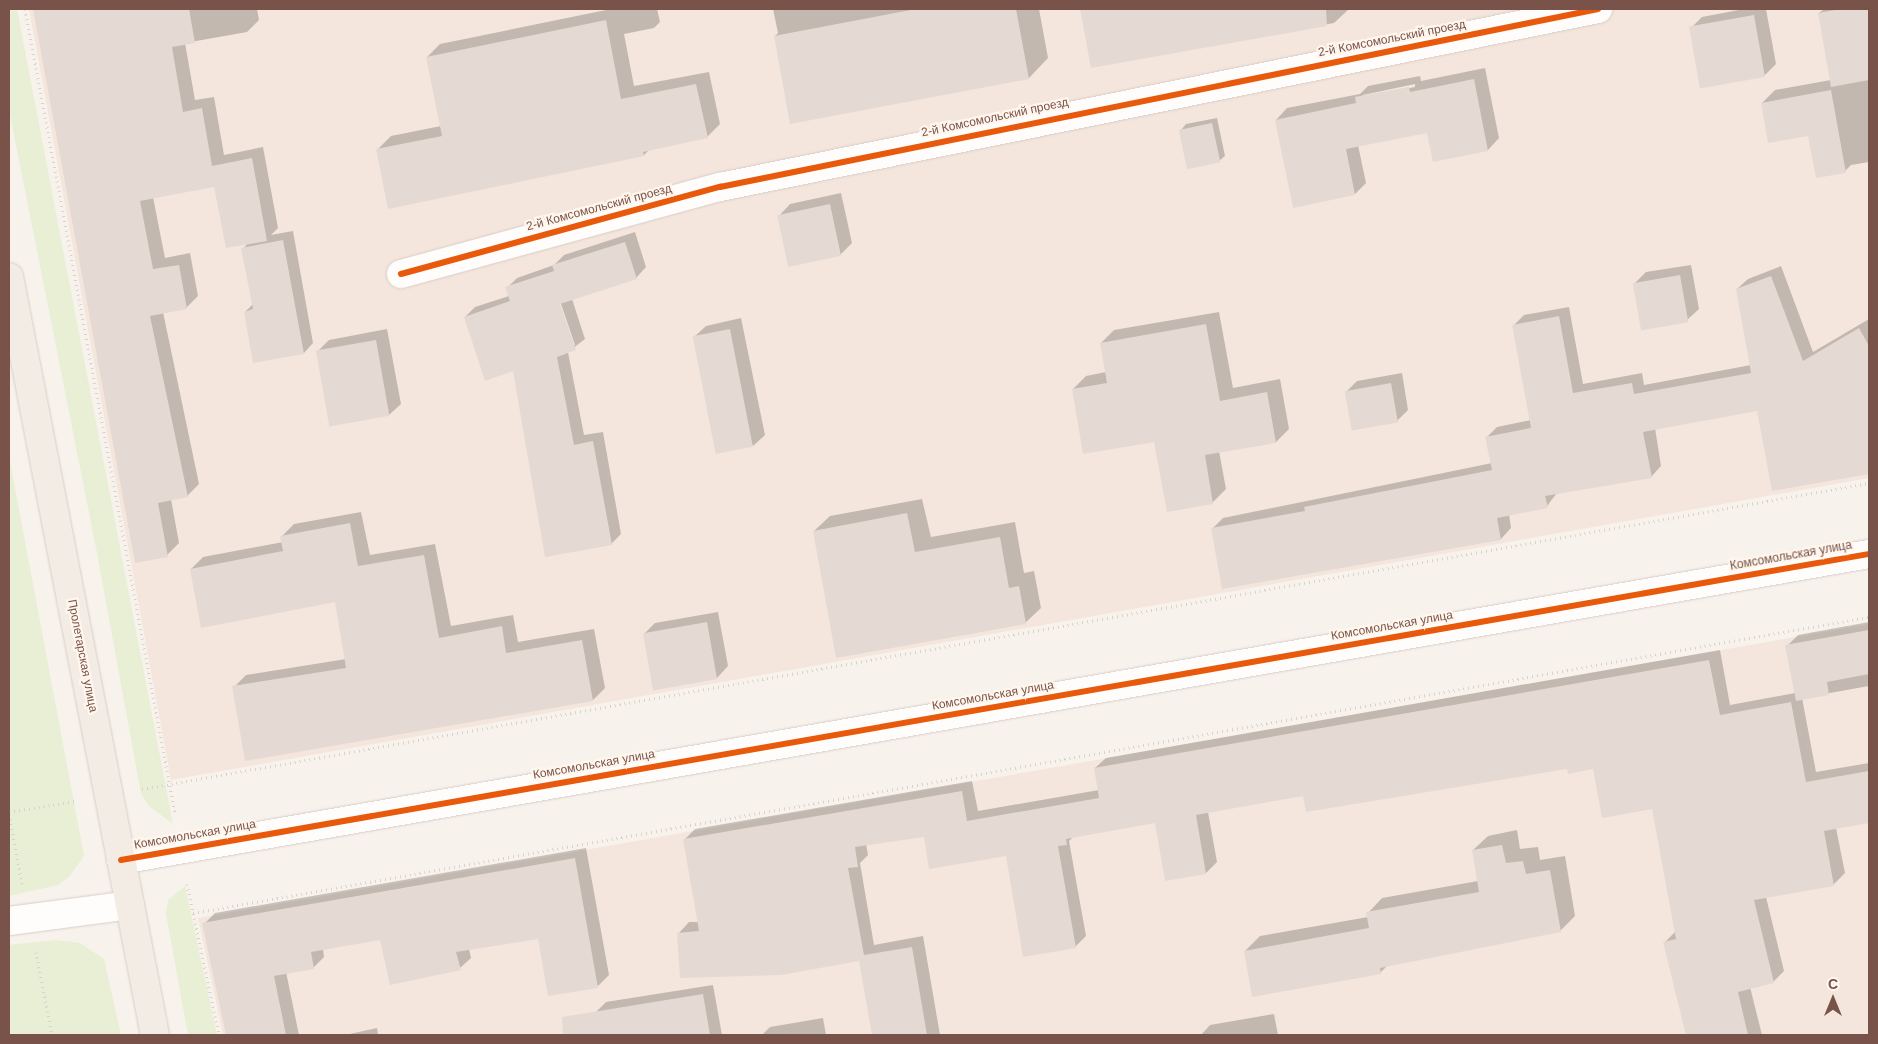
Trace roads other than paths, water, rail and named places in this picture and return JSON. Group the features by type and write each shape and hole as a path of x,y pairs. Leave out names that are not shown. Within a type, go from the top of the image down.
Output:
{"main road":[{"name":"Пролетарская улица","path":"9,277 155,1035"}],"street":[{"name":"2-й Комсомольский проезд","path":"401,274 720,187 1598,9"},
{"name":"Комсомольская улица","path":"121,860 1869,554"},
{"path":"9,921 130,905"}]}
